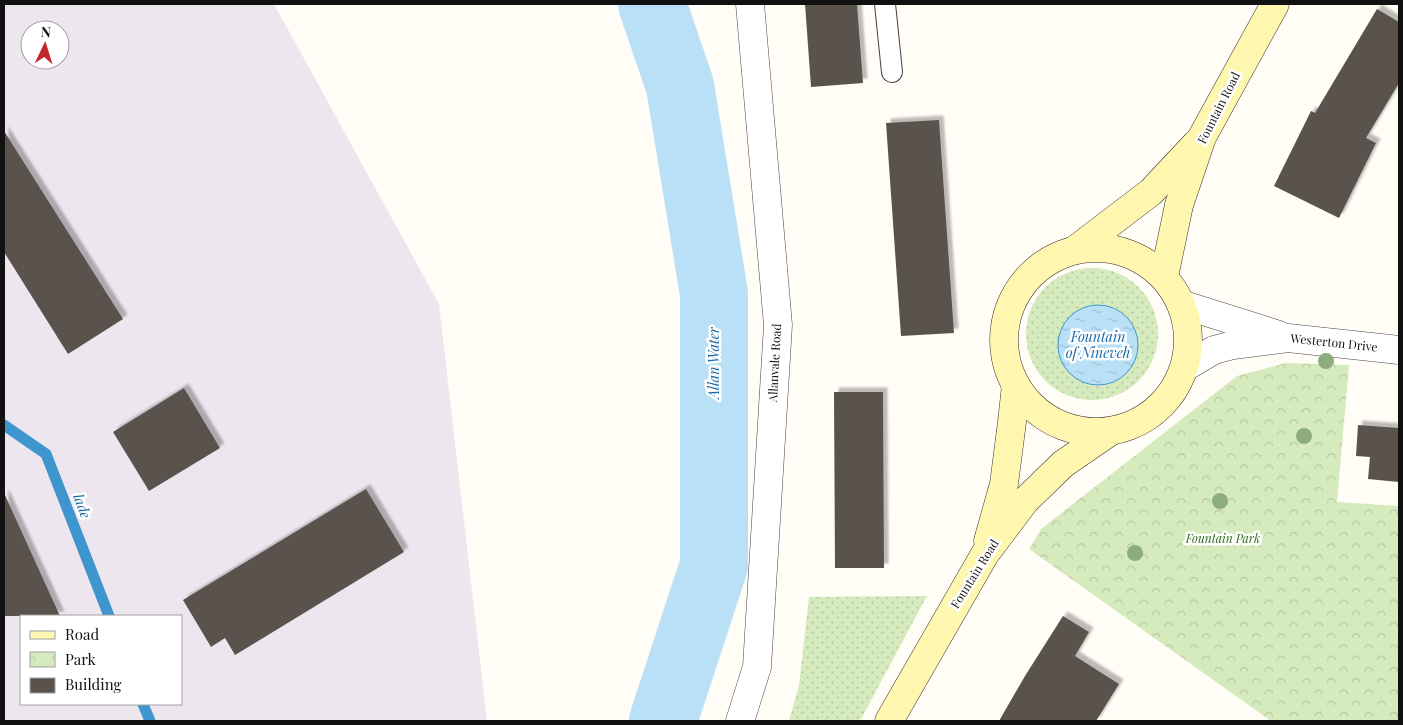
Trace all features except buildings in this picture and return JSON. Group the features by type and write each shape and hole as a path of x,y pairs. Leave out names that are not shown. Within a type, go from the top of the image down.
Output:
{"main road":[{"name":"Fountain Road","path":"1164,277 1179,205 1202,137 1275,4"},
{"path":"1075,250 1099,248 1123,252 1145,262 1164,277 1181,304 1188,335 1184,367 1174,390 1157,410 1136,424 1112,431 1083,432 1056,424 1033,407 1016,385 1006,359 1004,330 1012,303 1027,279 1049,261 1075,250 1151,192 1202,137"},
{"path":"985,554 1004,484 1016,385"},
{"name":"Fountain Road","path":"889,721 985,554 1025,501 1064,464 1112,431"}],"street":[{"name":"Allanvale Road","path":"740,721 758,667 778,325 750,4"},
{"path":"1181,304 1288,338"},
{"name":"Westerton Drive","path":"1184,367 1214,350 1232,344 1288,338 1399,350"}],"lane":[{"path":"885,4 892,72"}],"shaded area":[{"path":"4,4 274,4 439,304 487,721 4,721"}],"green space":[{"path":"1092,268 1105,269 1117,273 1139,287 1153,309 1157,321 1157,347 1153,359 1139,381 1117,395 1105,399 1092,400 1079,399 1067,395 1045,381 1031,359 1027,347 1026,334 1027,321 1031,309 1045,287 1067,273 1079,269"},
{"name":"Fountain Park","path":"1286,363 1349,365 1337,502 1399,506 1399,721 1271,721 1029,549 1041,529 1237,376"},
{"path":"927,596 860,721 789,721 799,685 809,597"}],"water":[{"name":"Fountain of Nineveh","path":"1090,305 1106,305 1127,316 1138,337 1138,353 1127,374 1106,385 1090,385 1076,379 1064,367 1058,353 1058,337 1064,323 1076,311"}],"waterway":[{"name":"Allan Water","path":"652,4 680,86 714,294 714,565 663,721"},
{"name":"lade","path":"4,425 46,454 109,615"},
{"name":"lade","path":"143,705 150,721"}]}
